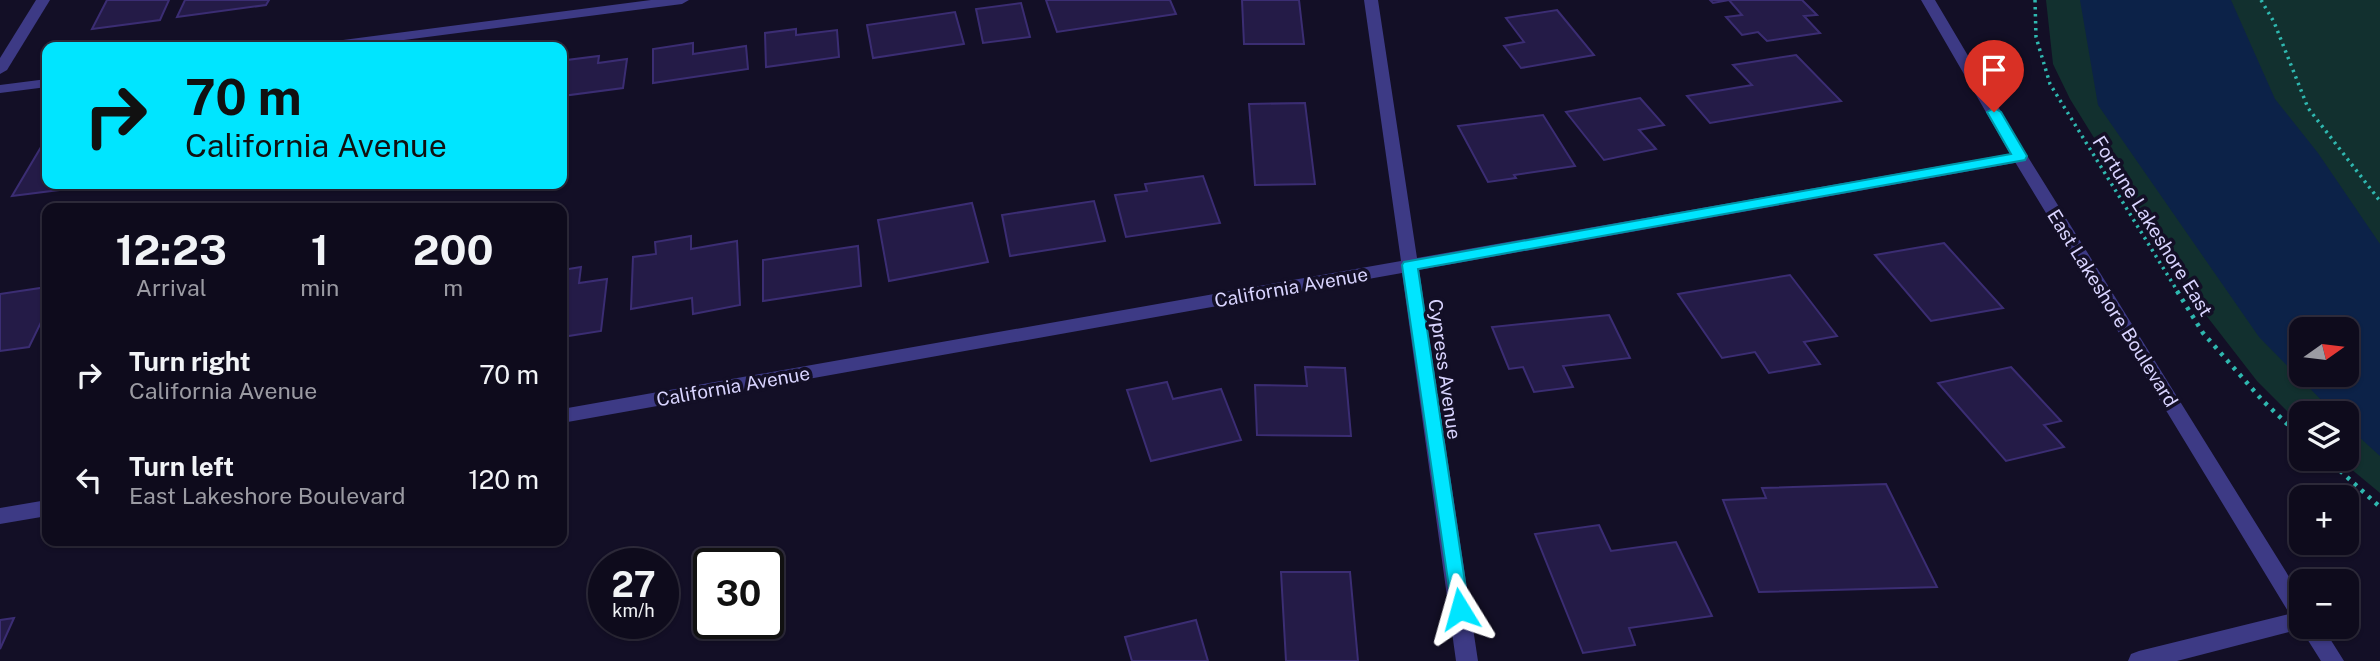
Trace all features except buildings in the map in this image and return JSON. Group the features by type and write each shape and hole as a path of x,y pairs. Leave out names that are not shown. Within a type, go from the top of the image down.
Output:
{"street":[{"path":"0,70 43,0"},
{"path":"359,42 682,0"},
{"name":"Cypress Avenue","path":"1371,0 1467,661"},
{"name":"East Lakeshore Boulevard","path":"1928,0 2020,156 2289,594"},
{"path":"0,89 42,84"},
{"name":"California Avenue","path":"567,415 2020,156"},
{"path":"0,516 42,509"},
{"path":"2139,661 2289,623"},
{"path":"2319,639 2333,661"}],"path":[{"name":"Fortune Lakeshore East","path":"2035,0 2036,37 2050,84 2057,96 2203,333 2263,401 2289,426"},
{"path":"2261,0 2274,22 2308,108 2380,201"},
{"path":"2340,471 2380,507"}],"green space":[{"path":"2046,0 2380,0 2380,493 2353,471 2359,471 2359,401 2289,401 2289,413 2257,381 2195,301 2070,99 2053,64"}],"water":[{"path":"2080,0 2231,0 2275,99 2318,153 2380,244 2380,456 2359,437 2359,401 2322,401 2308,387 2359,387 2359,317 2289,317 2289,367 2259,337 2098,105"}],"route":[{"path":"1460,609 1410,265 2020,156 1994,112"}]}
